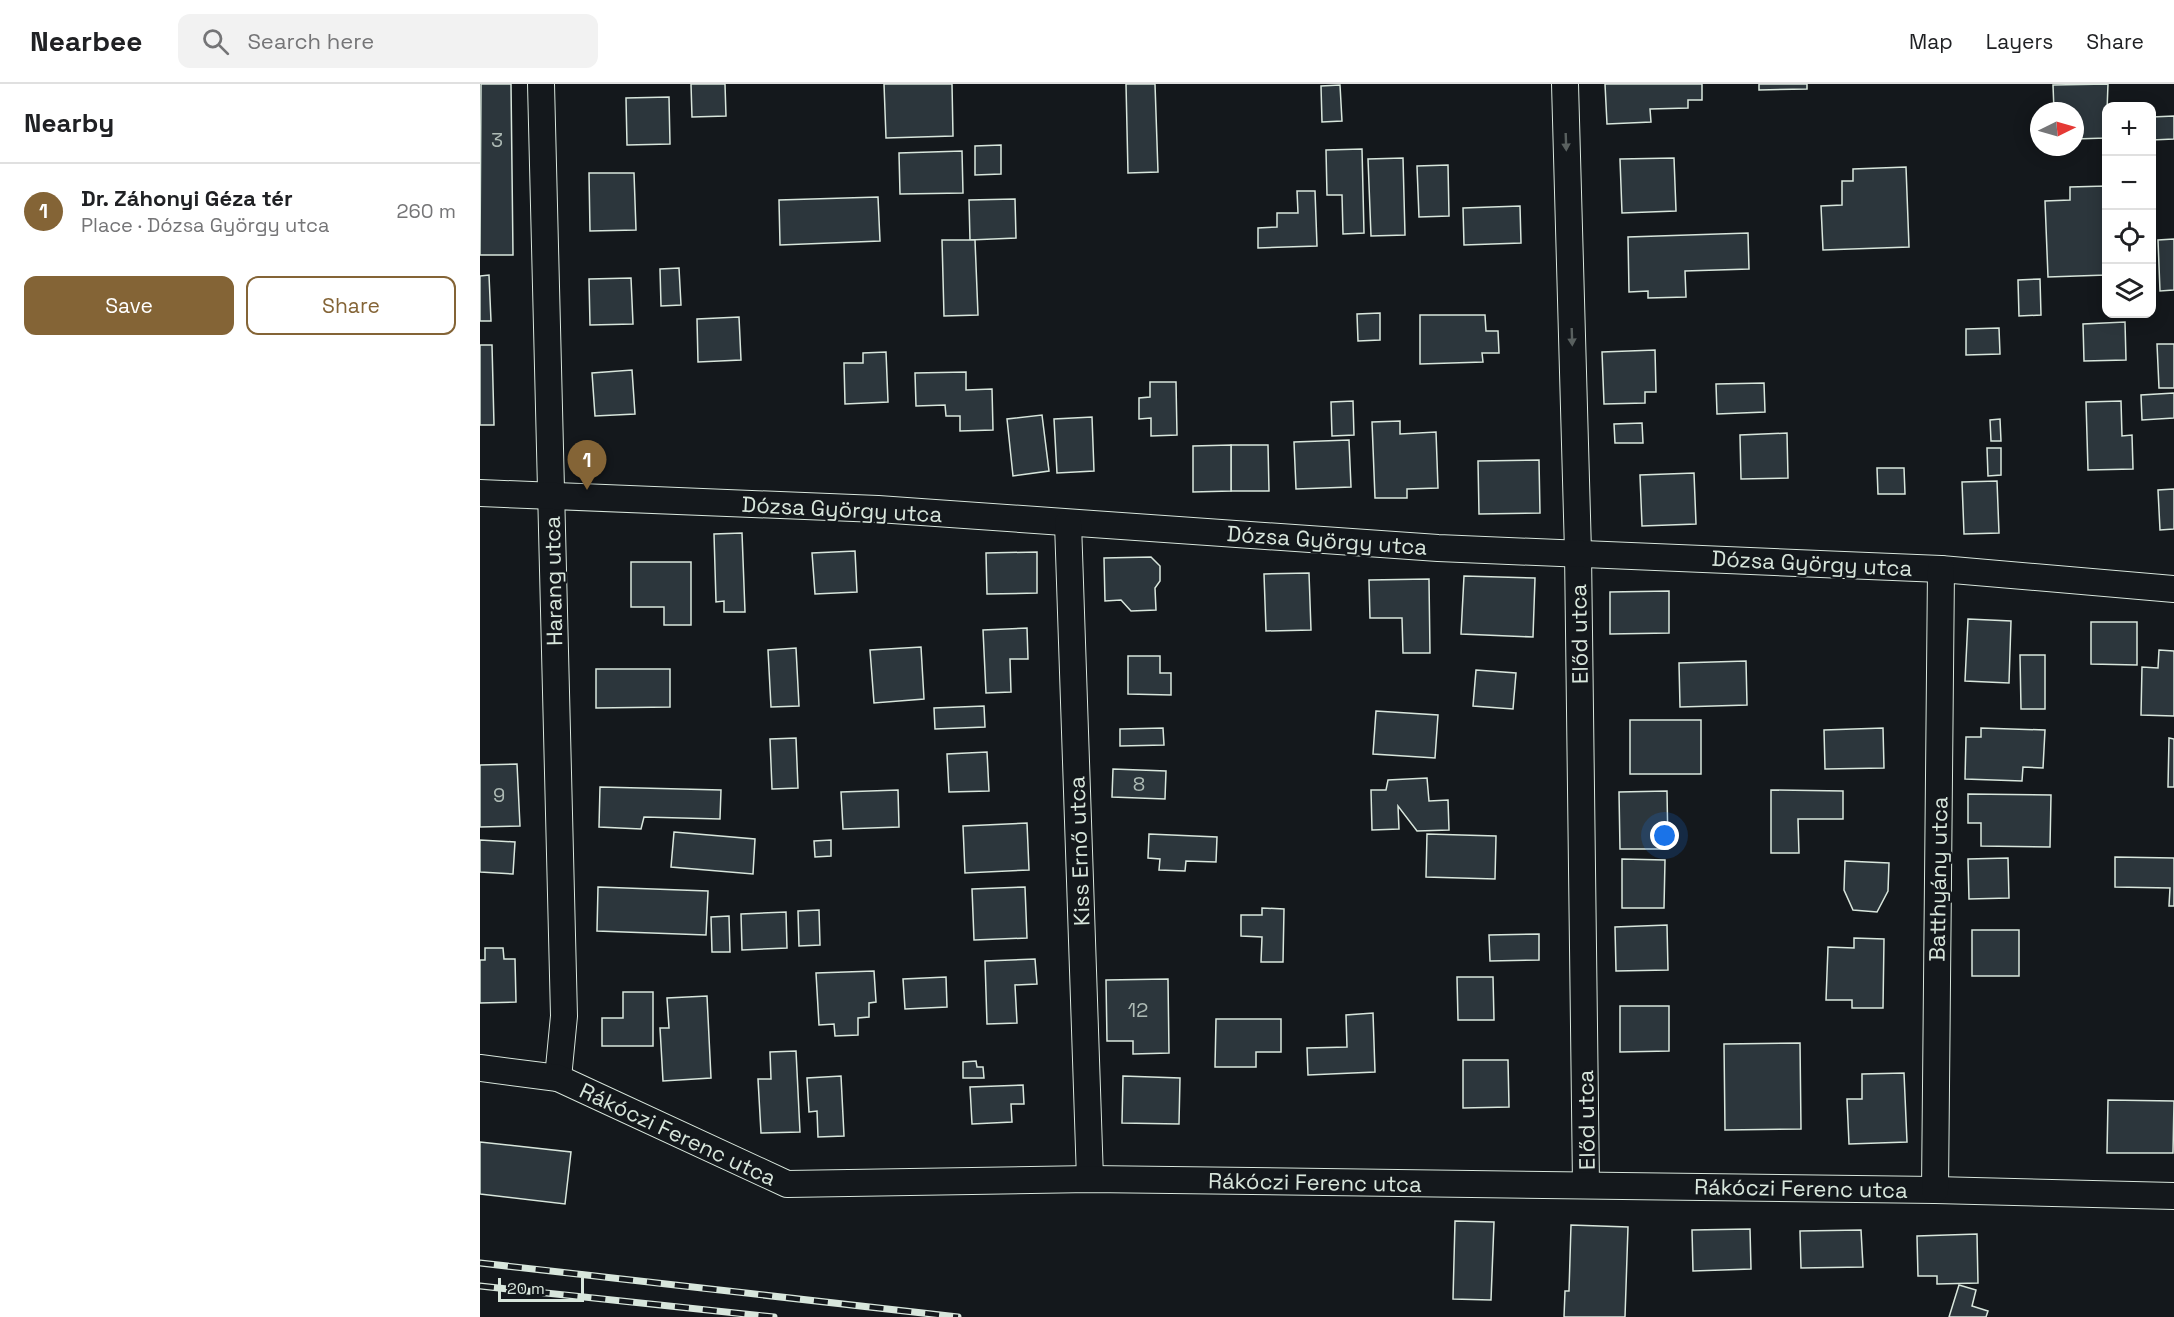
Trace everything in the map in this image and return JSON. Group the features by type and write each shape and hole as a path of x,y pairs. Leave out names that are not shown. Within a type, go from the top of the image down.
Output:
{"street":[{"name":"Harang utca","path":"542,84 564,1016 558,1078"},
{"name":"Előd utca","path":"1564,84 1578,552 1586,1185"},
{"name":"Dózsa György utca","path":"480,492 551,497 878,509 1438,548 1578,552 1941,569 2174,589"},
{"name":"Kiss Ernő utca","path":"1068,523 1090,1179"},
{"name":"Batthyány utca","path":"1935,1190 1941,569"},
{"name":"Rákóczi Ferenc utca","path":"480,1068 558,1078 787,1184 1090,1179 1935,1190 2174,1196"}],"building":[{"path":"481,84 511,84 513,255 480,255"},
{"path":"691,84 725,84 726,116 692,117"},
{"path":"884,84 952,84 953,136 886,138"},
{"path":"1126,84 1155,84 1158,172 1128,173"},
{"path":"1605,84 1702,84 1702,100 1688,100 1688,108 1650,109 1651,122 1607,124"},
{"path":"1759,84 1807,84 1807,89 1759,90"},
{"path":"2108,84 2107,102 2102,102 2102,138 2084,139 2084,102 2054,102 2053,85"},
{"path":"1340,85 1342,121 1322,122 1321,86"},
{"path":"669,97 670,144 627,145 626,98"},
{"path":"2174,116 2174,139 2156,140 2156,117"},
{"path":"1001,145 1001,174 975,175 975,146"},
{"path":"1362,149 1364,233 1343,234 1342,195 1327,195 1326,150"},
{"path":"962,151 963,193 900,194 899,153"},
{"path":"1403,158 1405,235 1371,236 1368,159"},
{"path":"1674,158 1676,211 1622,213 1620,159"},
{"path":"1448,165 1449,216 1419,217 1417,166"},
{"path":"1906,167 1909,247 1823,250 1821,206 1842,205 1842,181 1853,181 1853,169"},
{"path":"589,173 634,173 636,230 590,231"},
{"path":"2102,186 2102,275 2048,277 2045,201 2070,200 2070,187"},
{"path":"1297,191 1315,191 1317,246 1258,248 1258,228 1277,227 1277,213 1298,213"},
{"path":"878,197 880,241 780,245 779,200"},
{"path":"1015,199 1016,238 970,240 969,200"},
{"path":"1520,206 1521,243 1464,245 1463,208"},
{"path":"1748,233 1749,269 1685,271 1686,297 1648,298 1648,291 1629,292 1628,237"},
{"path":"2174,239 2174,290 2160,291 2158,240"},
{"path":"942,240 975,240 978,315 944,316"},
{"path":"679,268 681,305 661,306 660,269"},
{"path":"489,275 491,321 480,321 480,276"},
{"path":"631,278 633,324 590,325 589,279"},
{"path":"2040,279 2041,315 2019,316 2018,280"},
{"path":"1380,313 1380,340 1358,341 1357,314"},
{"path":"1420,315 1485,315 1486,331 1498,331 1499,353 1482,353 1483,362 1420,364"},
{"path":"739,317 741,360 698,362 697,319"},
{"path":"2125,322 2126,360 2084,361 2083,324"},
{"path":"1999,328 2000,354 1966,355 1966,329"},
{"path":"2157,344 2174,344 2174,388 2159,388"},
{"path":"480,345 492,345 494,425 480,425"},
{"path":"1655,350 1656,392 1645,392 1645,403 1604,404 1602,352"},
{"path":"886,352 888,402 845,404 844,363 863,363 863,353"},
{"path":"632,370 635,414 595,416 592,373"},
{"path":"966,372 966,390 992,389 993,430 960,431 960,416 946,416 945,405 916,406 915,373"},
{"path":"1150,382 1176,382 1177,435 1151,436 1151,418 1139,419 1139,398 1150,397"},
{"path":"1764,383 1765,412 1717,414 1716,384"},
{"path":"2174,393 2174,418 2142,420 2141,395"},
{"path":"1353,401 1354,435 1332,436 1331,402"},
{"path":"2121,401 2122,436 2132,435 2133,469 2088,470 2086,402"},
{"path":"1042,415 1049,471 1013,476 1007,419"},
{"path":"1092,417 1094,471 1057,473 1054,419"},
{"path":"2000,419 2001,441 1991,441 1990,420"},
{"path":"1400,421 1400,434 1436,432 1438,488 1407,489 1407,498 1375,498 1372,422"},
{"path":"1642,423 1643,443 1615,443 1614,424"},
{"path":"1787,433 1788,478 1741,479 1740,435"},
{"path":"1349,440 1351,487 1296,489 1294,442"},
{"path":"1231,445 1268,445 1269,491 1231,491"},
{"path":"1231,445 1231,491 1193,492 1193,446"},
{"path":"1987,448 2001,448 2001,475 1988,476"},
{"path":"1539,460 1540,513 1479,514 1478,461"},
{"path":"1877,468 1904,468 1905,494 1878,494"},
{"path":"1694,473 1696,524 1642,526 1640,475"},
{"path":"1997,481 1999,533 1964,534 1962,482"},
{"path":"2174,489 2174,529 2160,530 2158,490"},
{"path":"742,533 745,612 724,612 724,601 716,602 714,534"},
{"path":"855,551 857,592 815,594 812,553"},
{"path":"1037,552 1037,593 987,594 986,553"},
{"path":"1151,557 1160,566 1160,581 1155,588 1156,610 1131,611 1121,600 1105,601 1104,558"},
{"path":"631,562 691,562 691,625 664,625 664,607 631,607"},
{"path":"1309,573 1311,630 1266,631 1264,574"},
{"path":"1464,576 1535,578 1533,637 1461,634"},
{"path":"1429,579 1430,653 1403,653 1402,618 1370,618 1369,580"},
{"path":"1669,591 1669,633 1610,634 1610,592"},
{"path":"1968,619 2011,621 2009,683 1965,681"},
{"path":"2091,622 2137,622 2137,665 2091,664"},
{"path":"1027,628 1028,659 1010,659 1011,692 986,693 983,630"},
{"path":"921,647 924,699 874,703 870,650"},
{"path":"796,648 799,706 771,707 768,650"},
{"path":"2159,650 2174,651 2174,716 2141,715 2142,667 2158,668"},
{"path":"2020,655 2045,655 2045,709 2021,709"},
{"path":"1128,656 1160,656 1160,673 1171,673 1171,695 1128,694"},
{"path":"1746,661 1747,705 1680,707 1679,663"},
{"path":"596,669 670,669 670,707 596,708"},
{"path":"1476,670 1516,673 1513,709 1473,706"},
{"path":"984,706 985,727 935,729 934,708"},
{"path":"1376,711 1438,715 1435,758 1373,754"},
{"path":"1630,720 1701,720 1701,774 1630,774"},
{"path":"1163,728 1164,745 1120,746 1120,729"},
{"path":"1883,728 1884,768 1825,769 1824,730"},
{"path":"1981,728 2045,730 2043,768 2023,767 2022,781 1965,779 1966,737 1981,737"},
{"path":"796,738 798,788 772,789 770,739"},
{"path":"2169,738 2174,739 2174,787 2168,787"},
{"path":"987,752 989,791 949,792 947,754"},
{"path":"517,764 520,826 480,827 480,765"},
{"path":"1113,769 1166,771 1165,799 1112,797"},
{"path":"1427,778 1429,801 1448,800 1449,830 1417,831 1398,806 1399,829 1372,830 1371,790 1386,790 1388,780"},
{"path":"600,787 721,790 720,819 644,817 641,829 599,827"},
{"path":"898,790 899,827 843,829 841,792"},
{"path":"1771,790 1843,791 1843,819 1798,819 1799,853 1771,853"},
{"path":"1667,791 1668,849 1620,849 1619,792"},
{"path":"1968,794 2051,795 2050,847 1981,846 1981,823 1968,823"},
{"path":"1027,823 1029,870 965,873 963,826"},
{"path":"674,832 755,839 753,874 671,867"},
{"path":"1149,834 1217,837 1216,862 1186,861 1185,871 1159,870 1160,859 1148,858"},
{"path":"1427,834 1496,836 1495,879 1426,877"},
{"path":"480,840 515,842 513,874 480,872"},
{"path":"831,840 831,856 815,857 814,841"},
{"path":"2115,857 2174,858 2174,906 2169,906 2170,888 2115,887"},
{"path":"2008,858 2009,898 1969,899 1968,859"},
{"path":"1622,859 1665,860 1664,908 1622,908"},
{"path":"1845,861 1889,863 1888,891 1877,912 1853,910 1844,890"},
{"path":"598,887 708,891 706,935 597,931"},
{"path":"1025,887 1027,938 974,940 972,889"},
{"path":"1262,908 1284,909 1283,962 1261,962 1262,937 1241,936 1241,915 1262,915"},
{"path":"819,910 820,945 799,946 798,911"},
{"path":"786,912 787,948 742,950 741,914"},
{"path":"729,916 730,952 712,952 711,917"},
{"path":"1667,925 1668,970 1616,971 1615,927"},
{"path":"1972,930 2019,930 2019,976 1972,976"},
{"path":"1539,934 1539,960 1490,961 1489,935"},
{"path":"1854,938 1884,939 1883,1008 1852,1008 1852,1000 1826,1000 1828,947 1854,948"},
{"path":"485,948 503,948 504,959 515,959 516,1002 480,1003 480,960 485,960"},
{"path":"1035,959 1037,984 1015,985 1017,1023 987,1024 985,961"},
{"path":"874,971 876,1002 869,1003 869,1017 858,1018 858,1035 835,1036 834,1024 819,1025 816,973"},
{"path":"946,977 947,1007 905,1009 903,979"},
{"path":"1457,977 1493,977 1494,1020 1458,1020"},
{"path":"1168,979 1169,1053 1133,1054 1133,1041 1107,1041 1106,980"},
{"path":"623,992 653,992 653,1046 602,1046 602,1018 623,1018"},
{"path":"707,996 711,1078 663,1081 660,1028 669,1028 667,998"},
{"path":"1620,1006 1669,1006 1669,1051 1620,1052"},
{"path":"1373,1013 1375,1072 1308,1075 1307,1048 1347,1047 1346,1015"},
{"path":"1216,1019 1281,1019 1281,1052 1256,1052 1256,1067 1215,1067"},
{"path":"1800,1043 1801,1129 1725,1130 1724,1044"},
{"path":"796,1051 800,1132 761,1133 758,1079 771,1079 770,1052"},
{"path":"1463,1060 1508,1060 1509,1107 1463,1108"},
{"path":"976,1061 977,1067 983,1067 984,1078 963,1078 963,1062"},
{"path":"1904,1073 1907,1142 1849,1144 1847,1099 1862,1099 1862,1074"},
{"path":"841,1076 844,1136 818,1137 817,1111 809,1112 807,1078"},
{"path":"1123,1076 1180,1078 1179,1124 1122,1123"},
{"path":"1023,1085 1024,1104 1011,1104 1012,1122 972,1124 970,1087"},
{"path":"2108,1100 2174,1101 2173,1153 2107,1153"},
{"path":"480,1142 571,1152 565,1204 480,1194"},
{"path":"1455,1221 1494,1222 1491,1300 1453,1299"},
{"path":"1571,1225 1628,1227 1625,1317 1564,1317 1565,1291 1569,1291"},
{"path":"1750,1229 1751,1269 1693,1271 1692,1230"},
{"path":"1861,1230 1863,1267 1801,1268 1800,1231"},
{"path":"1977,1234 1978,1283 1937,1284 1937,1276 1918,1276 1917,1236"},
{"path":"1959,1285 1976,1290 1972,1306 1988,1311 1986,1317 1949,1317"}],"railway":[{"path":"480,1263 958,1317"},
{"path":"480,1286 774,1317"}],"place":[{"name":"Dr. Záhonyi Géza tér","path":"587,490"}]}
